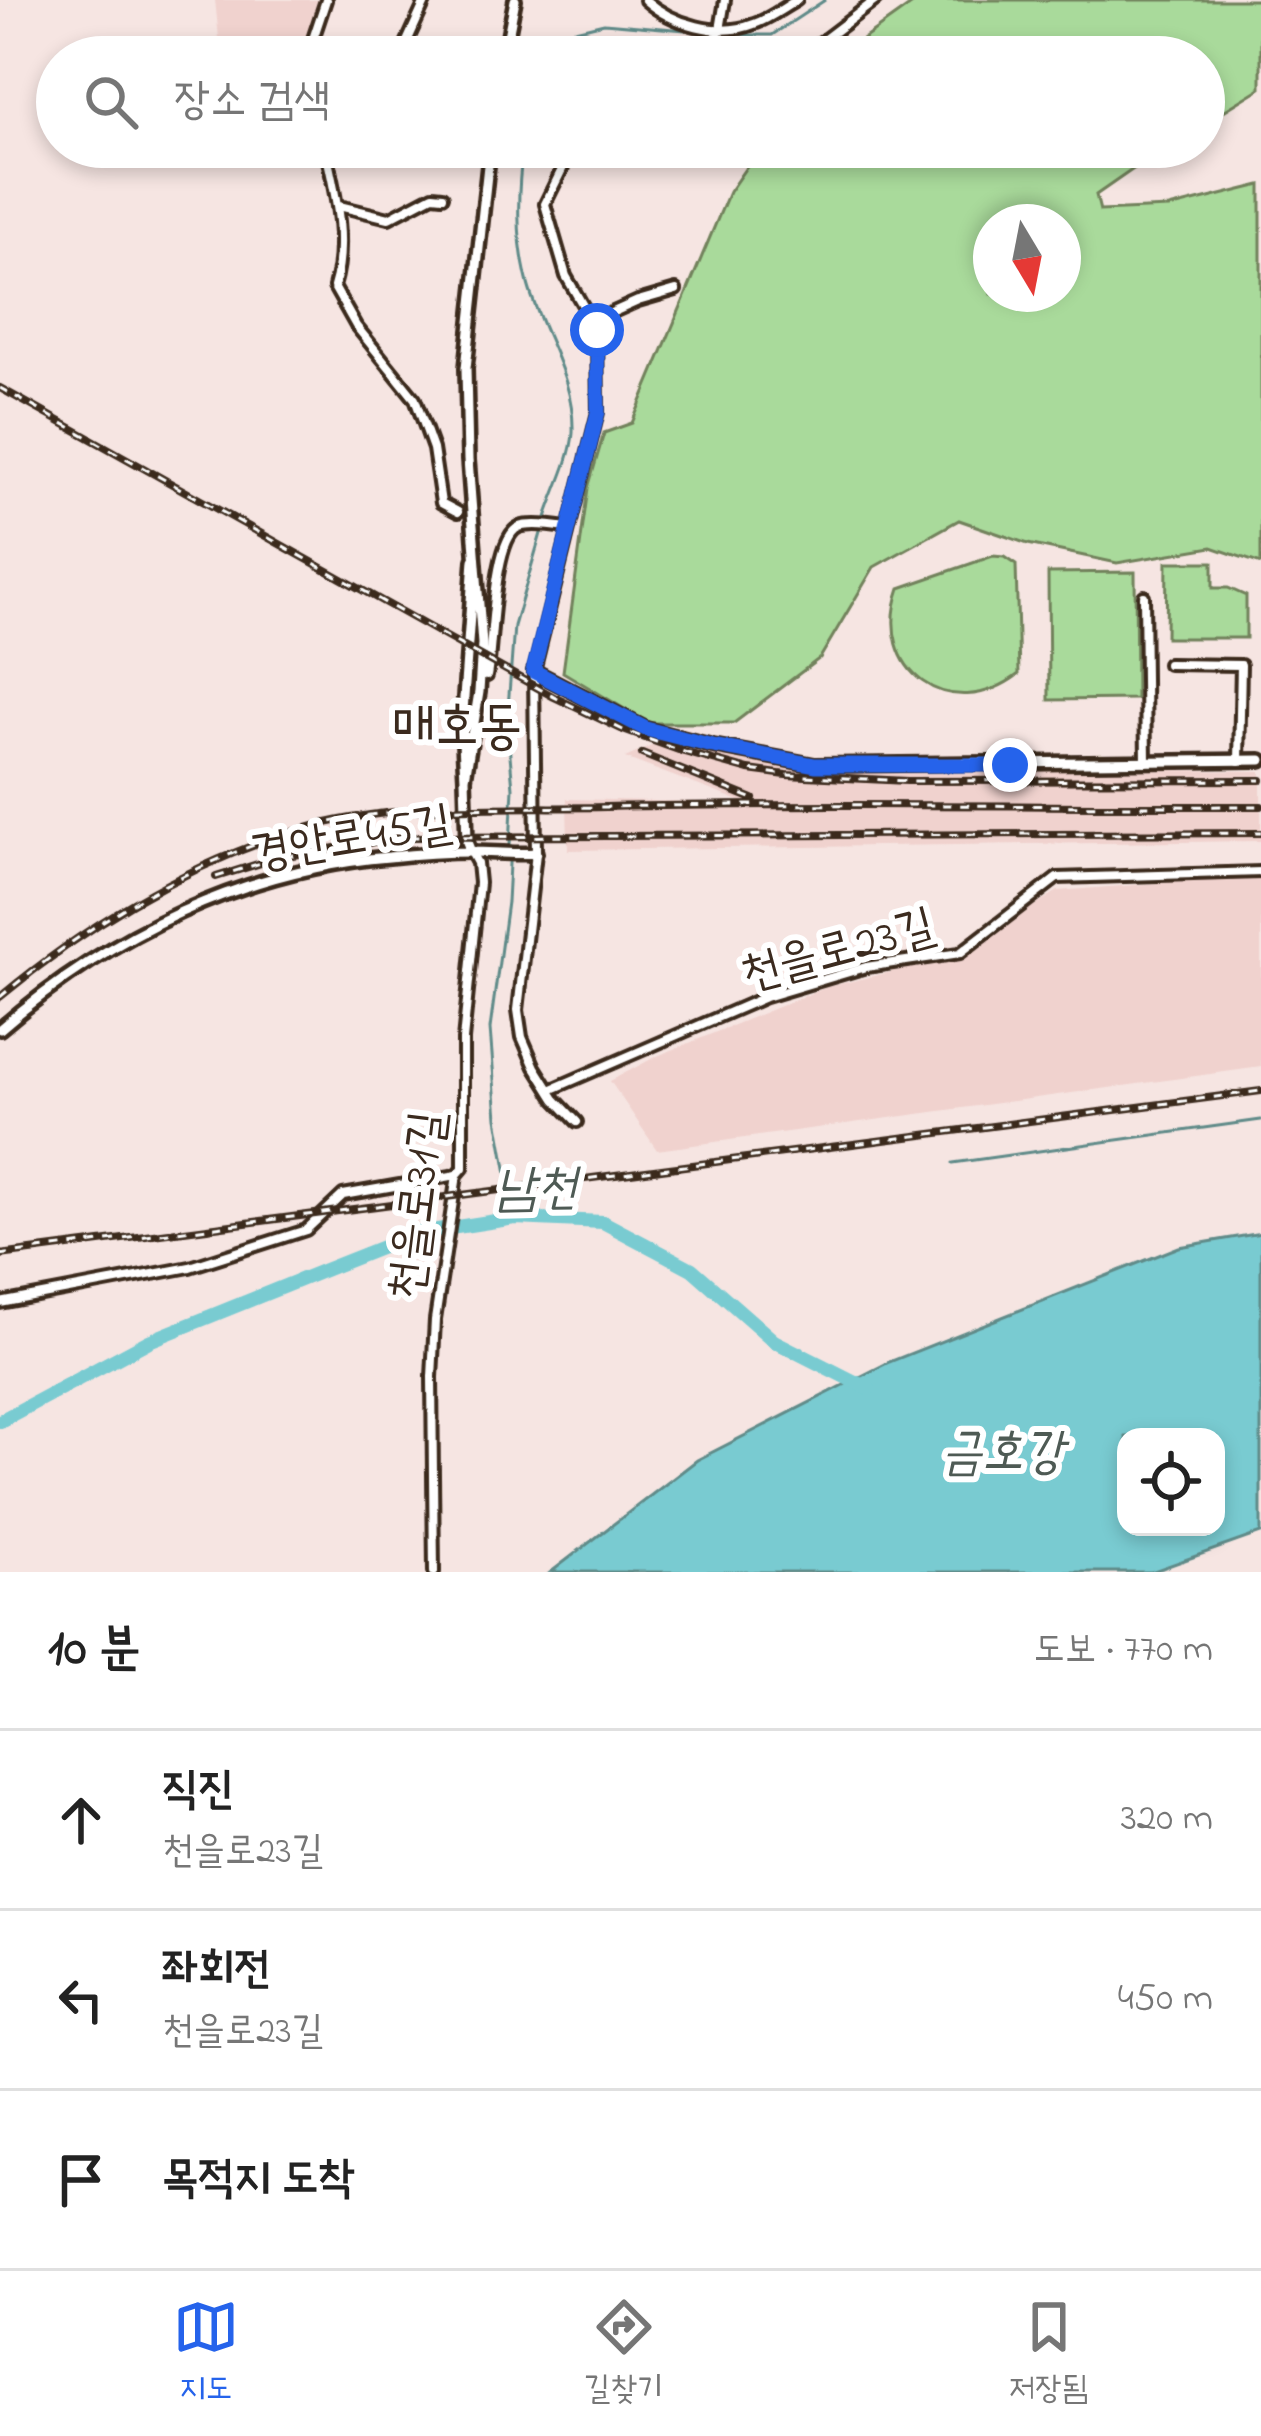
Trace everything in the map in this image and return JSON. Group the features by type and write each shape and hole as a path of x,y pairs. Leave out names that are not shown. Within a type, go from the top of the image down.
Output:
{"street":[{"path":"314,36 326,0"},
{"path":"410,36 426,0"},
{"path":"507,36 515,0"},
{"path":"645,0 664,17 720,30 752,26 796,0"},
{"path":"716,36 725,0"},
{"path":"828,36 875,0"},
{"path":"330,168 338,206 341,264 334,287 356,326 415,400 433,449 441,503 458,512"},
{"name":"천을로31길","path":"434,1572 435,1320 457,1175 464,1168 464,1040 479,884 477,852 467,842 462,725 474,560 466,368 488,168"},
{"path":"563,168 545,204 566,276 597,330 598,412 563,527 533,671 531,854 518,1010 522,1037 550,1090 577,1122"},
{"path":"338,206 389,218 433,195 443,196"},
{"path":"591,322 676,290"},
{"path":"487,676 497,577 508,536 520,526 563,527"},
{"path":"1144,596 1146,763"},
{"path":"1168,664 1241,665 1239,760"},
{"path":"533,671 646,729 815,765 1261,760"},
{"name":"경안로45길","path":"0,1029 28,1004 112,947 252,882 338,864 477,852 531,854"},
{"name":"천을로23길","path":"550,1090 782,991 866,967 960,953 1062,877 1261,872"},
{"path":"0,1303 190,1267 306,1230 344,1195 457,1175"}],"shaded area":[{"path":"215,0 326,0 314,36 219,36"},
{"path":"665,740 802,767 1261,771 1261,841 568,850 567,799 745,803 625,758"},
{"path":"1261,875 1261,1067 657,1150 610,1081 655,1057 827,987 945,959 1058,891"}],"green space":[{"path":"918,0 1261,0 1261,88 1225,110 1225,36 867,36"},
{"path":"746,168 1135,168 1096,195 1100,211 1169,208 1261,185 1261,564 1212,547 1117,563 1028,544 959,520 874,567 820,658 734,723 648,723 563,672 588,488 604,433 632,423 729,192"},
{"path":"993,556 1016,565 1019,674 993,689 943,692 923,682 907,665 897,643 894,617 900,588"},
{"path":"1167,562 1213,562 1213,588 1246,596 1246,638 1166,638"},
{"path":"1135,572 1136,699 1049,700 1048,573"}],"water":[{"name":"금호강","path":"1261,1233 1261,1533 1151,1572 551,1572 697,1460 889,1362 1179,1247"}],"waterway":[{"path":"723,35 772,35 825,0"},
{"path":"554,36 604,23 708,32"},
{"path":"521,168 524,267 572,412 569,455 545,521"},
{"path":"515,1218 497,1118 490,1029 507,902 513,788 507,722 514,626 542,530"},
{"path":"953,1163 1261,1120"},
{"name":"남천","path":"0,1421 149,1341 418,1233 515,1218 603,1222 692,1269 774,1341 869,1389"}],"railway":[{"path":"0,388 554,697 684,752 786,775 907,781 1261,780"},
{"path":"642,754 753,799"},
{"path":"0,997 104,920 179,878 299,830 374,814 451,808 1261,806"},
{"path":"216,877 280,857 405,837 1261,833"},
{"path":"0,1255 1261,1091"}],"district":[{"name":"매호동","path":"457,723"}],"route":[{"path":"597,330 598,412 533,671 646,729 713,746 815,765 1010,765"}]}
